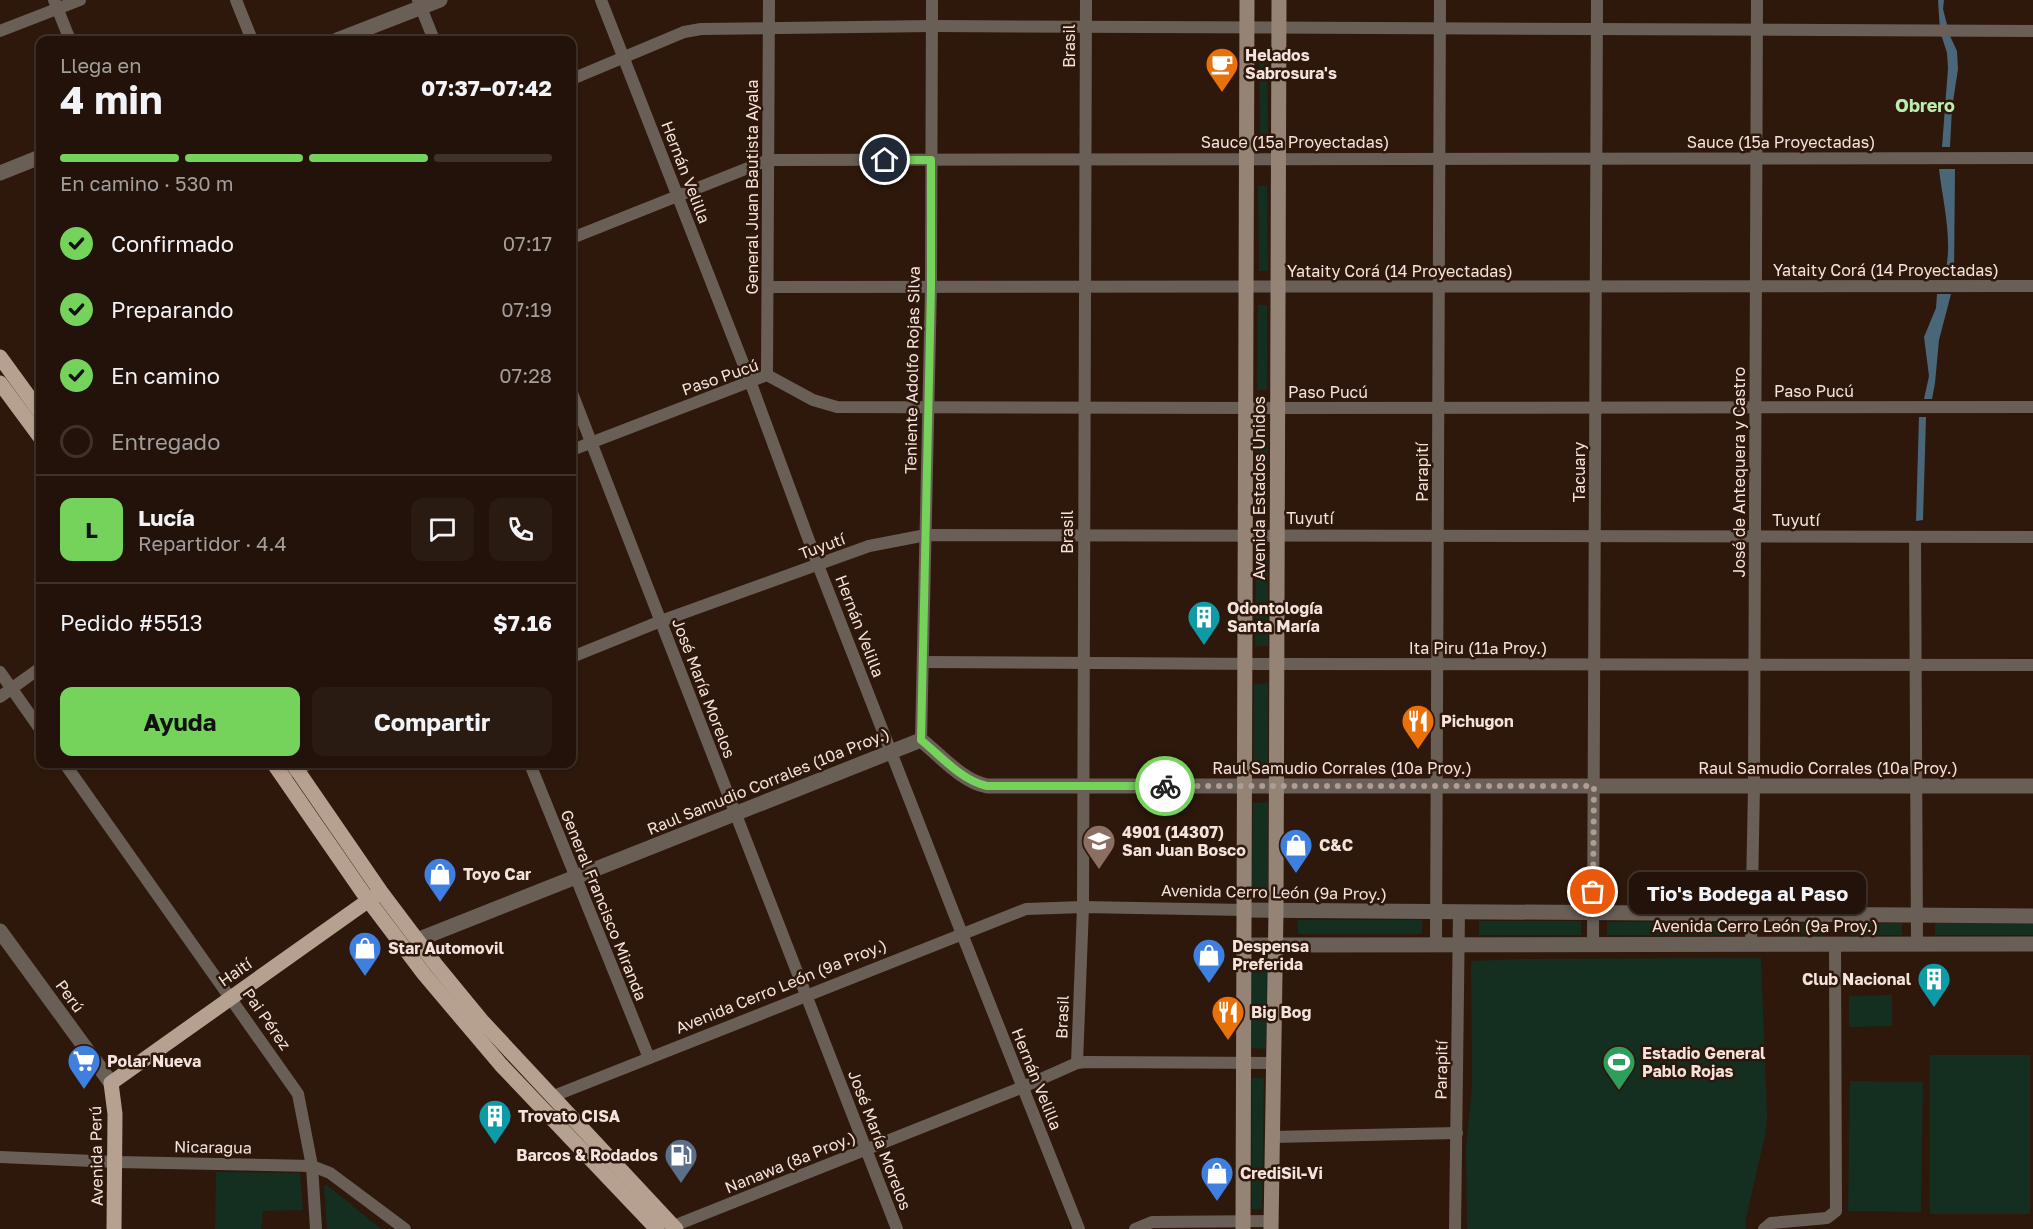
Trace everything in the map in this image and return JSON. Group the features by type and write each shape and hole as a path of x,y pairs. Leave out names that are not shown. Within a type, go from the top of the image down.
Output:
{"main road":[{"name":"Avenida Estados Unidos","path":"1243,1225 1247,0"},
{"name":"Avenida Estados Unidos","path":"1271,1225 1276,911 1280,0"},
{"path":"0,357 36,406"},
{"path":"0,383 36,432"},
{"path":"302,768 375,896 424,974 501,1065 657,1229"},
{"path":"278,769 375,896 417,940 482,1021 672,1228"},
{"name":"Haití","path":"111,1083 375,896"},
{"name":"Avenida Perú","path":"111,1083 115,1114 116,1162 114,1229"}],"street":[{"path":"0,32 56,4 80,0"},
{"path":"236,0 250,36"},
{"path":"346,36 420,4 440,0"},
{"name":"Hernán Velilla","path":"601,0 750,381 818,565 1079,1229"},
{"name":"General Juan Bautista Ayala","path":"767,375 770,0"},
{"name":"Teniente Adolfo Rojas Silva","path":"921,740 931,288 932,0"},
{"name":"Brasil","path":"1077,1063 1083,907 1086,0"},
{"name":"Parapití","path":"1436,945 1440,0"},
{"name":"Tacuary","path":"1593,944 1597,0"},
{"name":"José de Antequera y Castro","path":"1751,944 1755,665 1757,0"},
{"path":"56,4 68,36"},
{"path":"420,4 432,36"},
{"path":"576,77 684,32 701,29 1247,26 2033,31"},
{"name":"Sauce (15ª Proyectadas)","path":"576,236 768,160 2033,158"},
{"path":"0,173 36,159"},
{"name":"Yataity Corá (14 Proyectadas)","path":"768,287 2033,286"},
{"name":"Paso Pucú","path":"576,449 767,375 813,400 837,407 2033,406"},
{"name":"José María Morelos","path":"576,404 897,1229"},
{"name":"Tuyutí","path":"576,655 661,621 869,546 926,535 2033,537"},
{"path":"1915,537 1917,944"},
{"name":"Ita Piru (11ª Proy.)","path":"923,662 2033,665"},
{"path":"0,697 36,671"},
{"path":"0,672 36,723"},
{"name":"Raul Samudio Corrales (10ª Proy.)","path":"417,940 921,740 962,774 977,784 987,786 2033,786"},
{"name":"Pai Pérez","path":"68,768 298,1094 312,1166 316,1229"},
{"name":"General Francisco Miranda","path":"532,768 649,1058"},
{"name":"Avenida Cerro León (9ª Proy.)","path":"551,1097 1026,909 1083,907 1276,911 2033,916"},
{"name":"Parapití","path":"1455,1229 1459,912"},
{"name":"Perú","path":"0,931 111,1083"},
{"path":"1764,1229 1771,1222 1827,1218 1836,1211 1835,944"},
{"name":"Avenida Cerro León (9ª Proy.)","path":"1245,945 2033,944"},
{"name":"Nanawa (8ª Proy.)","path":"672,1228 1023,1087 1077,1063 1273,1063"},
{"path":"1272,1137 1456,1133"},
{"name":"Nicaragua","path":"0,1157 312,1166 330,1173 405,1229"},
{"path":"1135,1229 1152,1222 1271,1225"}],"green space":[{"path":"1259,50 1267,50 1268,139 1260,139"},
{"path":"1258,186 1267,186 1268,271 1259,271"},
{"path":"1258,305 1267,305 1267,390 1257,390"},
{"path":"1256,425 1268,425 1268,513 1256,513"},
{"path":"1256,556 1268,556 1268,646 1255,646"},
{"path":"1268,683 1268,769 1253,769 1254,684"},
{"path":"1268,802 1268,894 1252,894 1253,803"},
{"path":"1298,920 1422,920 1422,934 1298,934"},
{"path":"1479,921 1581,921 1581,935 1479,935"},
{"path":"1607,922 1734,922 1734,935 1607,935"},
{"path":"1773,922 1824,923 1824,935 1772,934"},
{"path":"1850,923 1902,923 1902,935 1850,935"},
{"path":"1935,923 2033,923 2033,935 1935,935"},
{"name":"Estadio General Pablo Rojas","path":"1761,958 1767,1116 1765,1136 1746,1218 1746,1229 1467,1229 1466,1147 1472,1086 1471,961"},
{"path":"1252,969 1267,971 1266,1049 1252,1048"},
{"path":"1892,995 1892,1026 1849,1027 1849,996"},
{"path":"1930,1055 2030,1055 2030,1214 1930,1214"},
{"path":"1252,1078 1264,1078 1262,1209 1252,1209"},
{"path":"1850,1081 1923,1082 1921,1212 1848,1211"},
{"path":"216,1172 300,1173 303,1210 263,1211 261,1229 215,1229"},
{"path":"327,1185 381,1229 327,1229 324,1186"}],"water":[{"path":"1938,0 1944,0 1943,9 1950,36 1957,51 1958,69 1952,108 1950,147 1942,147 1948,68 1947,53 1940,31"},
{"path":"1939,169 1955,169 1954,276 1944,277 1948,237"},
{"path":"1937,294 1951,294 1939,340 1932,399 1924,399 1929,376 1924,337 1936,308"},
{"path":"1919,417 1926,417 1923,520 1916,521"}],"way so far":[{"path":"1165,786 1594,786 1593,892"}],"place":[{"name":"Helados Sabrosura's","path":"1222,93"},
{"name":"Odontología Santa María","path":"1204,646"},
{"name":"Pichugon","path":"1418,750"},
{"name":"4901 (14307) San Juan Bosco","path":"1099,870"},
{"name":"C&C","path":"1296,874"},
{"name":"Tio's Bodega al Paso","path":"1593,892"},
{"name":"Toyo Car","path":"440,903"},
{"name":"Star Automovil","path":"365,977"},
{"name":"Despensa Preferida","path":"1209,984"},
{"name":"Club Nacional","path":"1934,1008"},
{"name":"Big Bog","path":"1228,1041"},
{"name":"Polar Nueva","path":"84,1090"},
{"name":"Estadio General Pablo Rojas","path":"1619,1091"},
{"name":"Trovato CISA","path":"495,1145"},
{"name":"Barcos & Rodados","path":"681,1184"},
{"name":"CrediSil-Vi","path":"1217,1202"}],"district":[{"name":"Obrero","path":"1925,105"}],"route":[{"path":"885,160 931,160 931,288 921,740 962,774 977,784 987,786 1165,786"}]}
